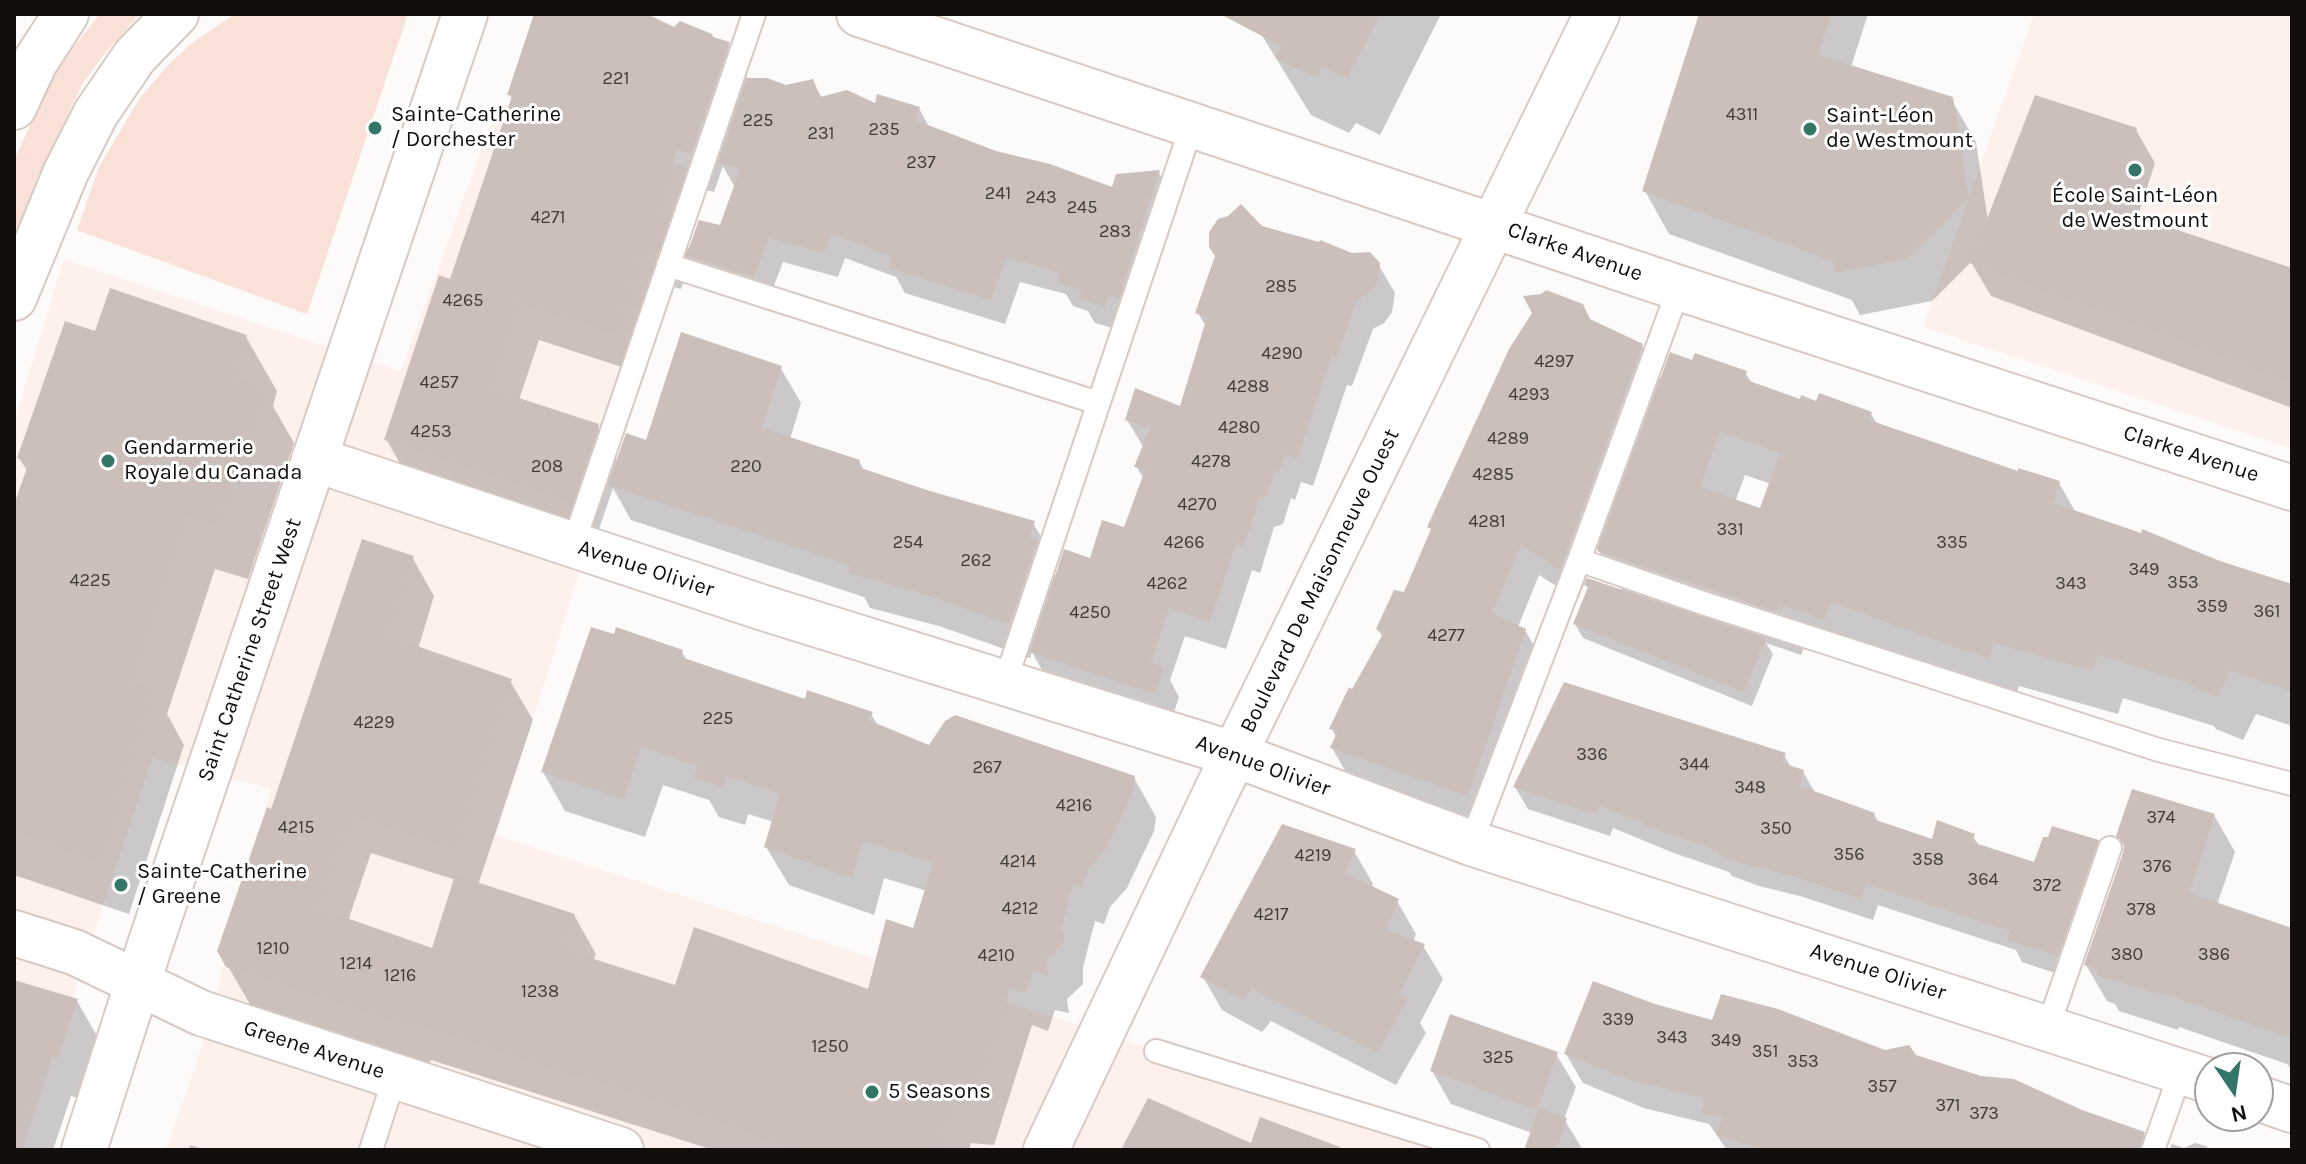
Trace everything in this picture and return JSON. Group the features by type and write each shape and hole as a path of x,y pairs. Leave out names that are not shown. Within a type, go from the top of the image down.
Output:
{"street":[{"path":"14,107 35,62 66,14"},
{"path":"14,298 66,172 96,113 135,56 176,14"},
{"name":"Saint Catherine Street West","path":"84,1150 137,983 465,14"},
{"name":"Clarke Avenue","path":"859,14 1679,288 2292,488"},
{"name":"Boulevard De Maisonneuve Ouest","path":"1046,1150 1597,14"},
{"name":"Avenue Olivier","path":"314,459 764,608 1236,755 1471,843 2194,1075"},
{"name":"Greene Avenue","path":"14,933 74,952 201,1013 621,1150"}],"lane":[{"path":"573,545 754,14"},
{"path":"1005,682 1192,125"},
{"path":"668,265 1098,403"},
{"path":"1471,843 1679,288"},
{"path":"1579,560 2159,750 2292,784"},
{"path":"2048,1027 2110,848"},
{"path":"1156,1051 1478,1150"},
{"path":"371,1150 395,1076"},
{"path":"2153,1150 2194,1079"}],"shaded area":[{"path":"100,14 140,14 83,83 52,147 14,241 14,161 62,61"},
{"path":"235,14 408,14 307,314 77,230 99,167 139,99 192,43"},
{"name":"École Saint-Léon de Westmount","path":"2034,14 2292,14 2292,449 1923,327"},
{"path":"498,104 706,174 496,835 1461,1150 166,1150 196,1065 271,789 152,758 22,1150 14,1150 14,422 64,259 401,371"}],"building":[{"path":"534,14 647,14 674,27 680,21 730,42 691,154 677,150 657,210 671,214 658,251 644,247 615,334 517,302 488,388 599,424 573,503 384,440 439,275 450,279 512,96 507,95"},
{"path":"1220,14 1380,14 1347,79 1323,67 1316,77 1276,59 1281,46"},
{"name":"Saint-Léon de Westmount","path":"1699,14 1831,14 1818,55 1953,97 1969,199 1907,259 1834,273 1835,262 1642,191"},
{"path":"747,78 767,78 786,85 813,79 820,97 847,90 875,103 877,94 920,107 915,120 996,151 1050,164 1112,187 1116,174 1160,170 1119,299 1109,297 1106,306 1078,299 1081,290 1057,282 1059,272 1006,258 991,300 888,268 892,257 831,234 824,253 769,238 754,277 686,256 699,220 720,225 740,169 718,163"},
{"path":"2035,95 2137,128 2111,208 2292,268 2292,383 1970,263"},
{"path":"1241,204 1262,226 1320,240 1352,253 1370,252 1380,263 1377,283 1368,294 1357,300 1336,359 1331,358 1297,459 1285,455 1279,472 1275,471 1267,496 1259,499 1244,546 1236,543 1210,622 1169,608 1151,662 1164,667 1155,694 1030,652 1064,549 1090,558 1102,520 1124,527 1145,470 1134,467 1150,428 1125,420 1135,388 1180,406 1207,317 1195,313 1215,256 1209,247 1209,232 1218,219 1228,216"},
{"path":"110,288 247,335 235,377 264,387 217,526 184,516 129,680 154,689 98,861 14,832 14,505 29,462 17,458 65,321 95,331"},
{"path":"1546,290 1583,304 1590,319 1643,344 1560,570 1521,545 1492,613 1526,629 1468,796 1330,748 1338,730 1329,729 1349,687 1352,689 1383,634 1376,629 1394,590 1404,592 1431,529 1427,527 1509,349 1532,313 1523,296 1541,294"},
{"path":"681,332 782,366 762,428 860,460 858,467 1035,521 1029,538 1038,540 1010,624 917,592 848,573 850,565 608,485 626,433 646,440"},
{"path":"1670,352 1692,360 1695,353 1747,371 1744,379 1800,399 1801,395 1816,401 1819,393 1872,412 1869,420 2018,471 2018,468 2060,481 2053,503 2141,533 2142,529 2220,561 2292,584 2292,691 2230,671 2218,697 2189,683 2098,655 2093,671 1994,643 1989,659 1830,602 1824,620 1779,604 1776,612 1597,551","holes":["1720,432 1780,453 1760,508 1700,487"]},
{"path":"362,539 414,556 388,636 512,679 455,850 350,815 318,908 432,948 455,875 575,914 563,949 675,985 694,927 868,989 886,919 913,928 933,863 863,841 852,878 764,847 780,794 726,776 723,787 694,779 697,766 641,747 624,799 541,772 591,627 614,634 616,627 683,650 681,657 805,699 807,690 873,712 868,720 929,745 945,721 955,715 1135,776 1133,792 1106,849 1089,868 1082,887 1073,884 1062,927 1062,946 1046,960 1049,976 1033,972 1026,993 1010,988 973,1107 949,1105 938,1150 796,1150 681,1109 409,1023 408,1027 226,967 217,951 267,807 271,809"},
{"path":"1587,578 1766,638 1744,692 1573,624 1588,587 1584,585"},
{"path":"1564,682 1786,753 1782,763 1804,770 1800,786 1875,813 1873,819 1932,839 1937,820 1975,834 1972,842 2034,862 2043,837 2048,837 2052,826 2099,840 2058,956 2007,940 2010,931 1866,884 1861,899 1745,864 1600,806 1597,815 1513,787"},
{"path":"2132,789 2215,814 2189,893 2292,928 2292,1038 2158,992 2096,975 2098,970 2084,965 2123,853 2124,845 2116,836"},
{"path":"1282,824 1356,849 1345,873 1399,899 1386,930 1425,944 1399,995 1408,999 1377,1053 1252,989 1243,1000 1200,977"},
{"path":"14,980 78,999 58,1058 47,1055 20,1138 14,1137"},
{"path":"1593,981 1655,1004 1712,1020 1721,994 1778,1009 1885,1050 1909,1045 1916,1055 1981,1076 2014,1079 2082,1110 2145,1132 2139,1150 1764,1150 1716,1135 1723,1117 1701,1113 1704,1098 1626,1079 1564,1054"},
{"path":"1450,1014 1558,1052 1537,1110 1430,1071"},
{"path":"1148,1098 1251,1143 1260,1117 1340,1147 1340,1150 1121,1150"},
{"path":"1539,1108 1567,1118 1556,1150 1524,1150"}],"place":[{"name":"Sainte-Catherine / Dorchester","path":"375,128"},
{"name":"Saint-Léon de Westmount","path":"1810,129"},
{"name":"École Saint-Léon de Westmount","path":"2135,170"},
{"name":"Gendarmerie Royale du Canada","path":"108,461"},
{"name":"Sainte-Catherine / Greene","path":"121,885"},
{"name":"5 Seasons","path":"872,1092"}]}
